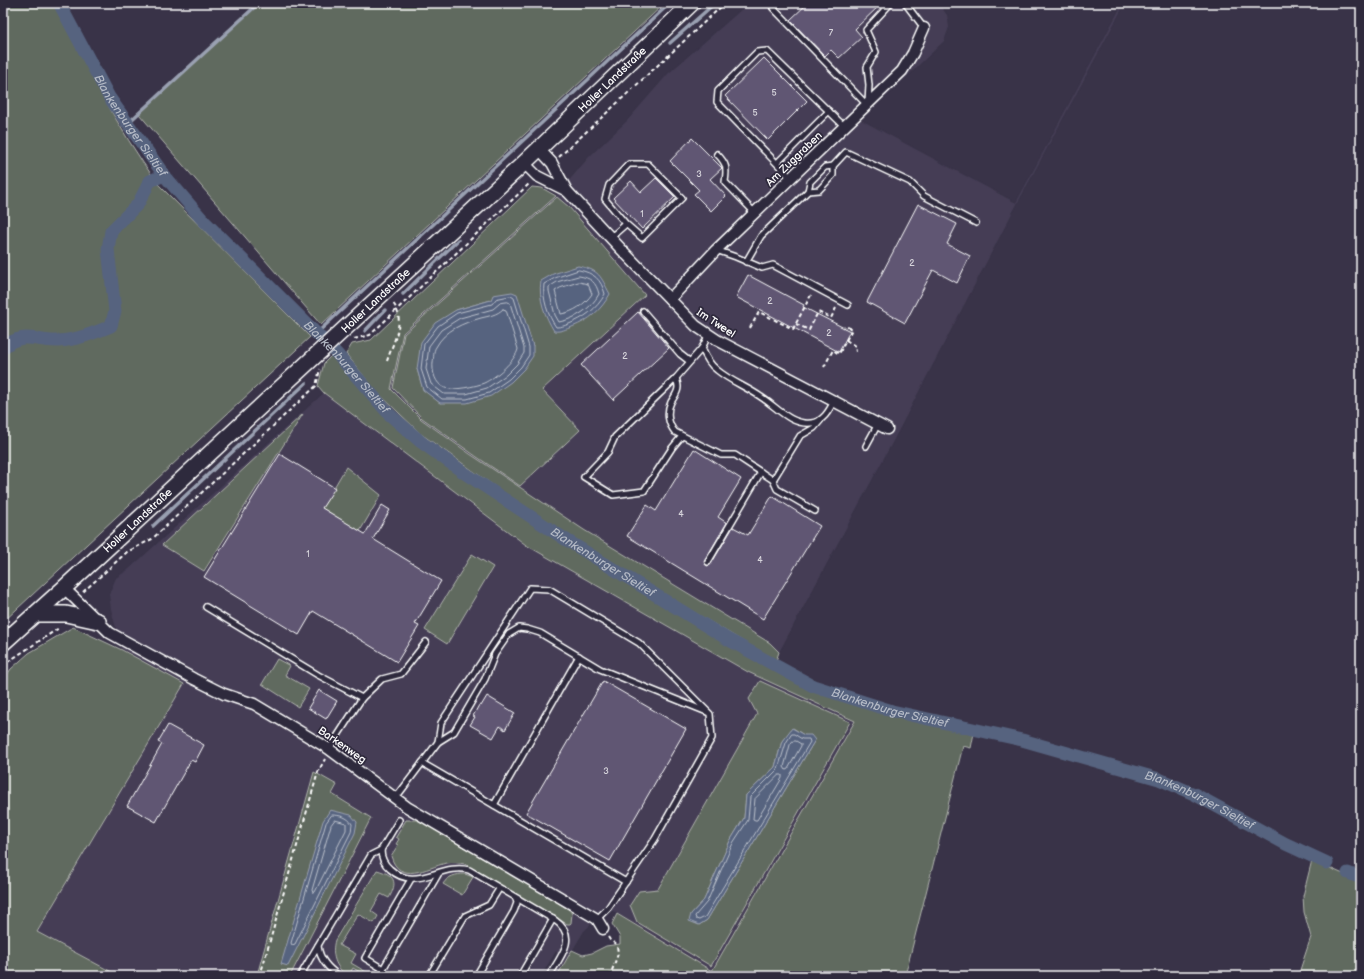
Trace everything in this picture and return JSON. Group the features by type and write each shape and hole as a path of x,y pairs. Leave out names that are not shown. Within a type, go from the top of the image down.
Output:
{"main road":[{"name":"Holler Landstraße","path":"3,643 318,362 337,335 539,149 692,3"},
{"path":"36,614 66,614 98,621"}],"street":[{"name":"Am Zuggraben","path":"670,299 716,250 868,106 902,71 913,53 924,28"},
{"name":"Im Tweel","path":"539,149 552,163 567,191 610,238 696,326 717,340 883,426"},
{"name":"Im Tweel","path":"524,163 537,176 567,191"},
{"name":"Barkenweg","path":"64,588 110,633 224,694 254,704 329,749 395,799 597,920 603,929"}],"lane":[{"path":"779,3 773,8 868,106"},
{"path":"868,106 869,86 867,66 876,52 866,30 891,3"},
{"path":"905,3 924,28"},
{"path":"792,178 717,102 718,91 757,52 767,51 845,127"},
{"path":"777,163 829,111"},
{"path":"746,262 761,236 808,191 810,182 825,167 833,166 846,152 910,182 924,196 976,223"},
{"path":"717,154 724,161 727,170 725,182 755,213"},
{"path":"629,164 648,164 682,198 642,238 626,224 605,199 609,185 629,164"},
{"path":"808,191 819,190 833,175 833,166"},
{"path":"610,238 626,224"},
{"path":"716,250 762,268 773,265 848,305"},
{"path":"643,311 673,344 680,354 689,361"},
{"path":"682,436 672,448 644,491 613,496 584,478 608,452 615,437 676,378 689,361 702,348 708,334"},
{"path":"702,348 708,361 716,370 762,397 790,418 800,422 811,423 820,421"},
{"path":"676,378 678,388 676,396 671,403 668,415 671,428 675,432 721,455 735,455 773,480 777,490 815,511"},
{"path":"773,480 800,436 814,428 835,401"},
{"path":"866,446 883,426"},
{"path":"708,562 761,472"},
{"path":"438,742 441,723 530,588 549,589 639,643 710,714 712,738 655,839 608,908 597,920"},
{"path":"206,607 318,675 362,698"},
{"path":"395,799 438,742 454,732 485,679 495,654 509,634 519,628 540,633 600,669 710,714"},
{"path":"329,749 362,698 382,679 401,674 426,642"},
{"path":"494,805 579,656"},
{"path":"422,763 626,882"},
{"path":"300,976 371,855 381,850 399,820"},
{"path":"381,850 383,862 391,871 399,876 411,878 465,869 564,928 567,939 564,950 549,976"},
{"path":"379,976 439,873"},
{"path":"383,969 365,958 411,878"},
{"path":"429,976 464,916 489,905 500,889"},
{"path":"476,976 514,911 517,903 516,899"},
{"path":"520,976 552,920"},
{"path":"318,946 326,966 339,976"}],"path":[{"path":"750,328 759,312 793,329 815,288"},
{"path":"796,324 809,330 818,312 831,318 840,301"},
{"path":"387,361 399,324 397,309"},
{"path":"824,367 833,350 839,354 852,330 845,326 844,328"},
{"path":"846,340 855,346 856,352"},
{"path":"76,599 127,552 152,539 316,386 318,362"},
{"path":"3,667 6,663 65,623 66,614"},
{"path":"260,976 318,772 329,749"},
{"path":"603,929 610,940 617,945 618,954 610,976"}],"shaded area":[{"path":"749,3 938,3 947,15 949,27 944,41 861,120 1016,203 1123,3 1125,3 1011,215 893,441 779,652 770,643 584,530 470,454 421,419 391,389 403,333 556,196 589,157 627,121 668,74","holes":["569,207 645,295 542,390 579,430 520,486 422,418 404,334"]},
{"path":"324,393 526,545 748,672 855,721 712,971 608,908 584,931 557,976 545,976 558,954 556,951 541,976 373,976 351,963 339,945 358,914 374,923 378,916 371,911 381,893 394,883 391,877 377,870 337,934 333,949 334,959 367,976 327,976 311,970 308,976 290,976 371,818 332,794 314,772 257,975 260,976 119,976 37,932 184,684 122,650 111,609 109,594 116,578 128,570","holes":["301,416 205,571 162,545","346,468 360,531 335,488","757,713 850,723 711,966 630,905 639,891 658,890","418,820 568,925 465,864 451,862 410,873 400,869 392,861 391,856 398,845 399,839"]}],"green space":[{"path":"3,3 54,3 90,73 129,141 158,184 310,337 3,622"},
{"path":"258,3 665,3 321,325 139,114"},
{"path":"532,187 542,188 556,196 403,333 391,389 421,419 470,454 584,530 770,643 779,652 776,661 585,547 517,502 421,434 377,392 346,354 352,344 371,340"},
{"path":"557,197 569,207 645,295 542,390 580,430 520,486 422,418 393,388 404,334","holes":["491,300 527,328 533,346 440,403 423,389 417,369 456,310"]},
{"path":"334,353 387,417 440,459 558,539 668,607 809,688 887,714 974,733 971,748 963,746 905,976 557,976 572,950 583,955 592,953 606,946 620,944 620,937 612,924 617,914 712,971 855,721 748,672 526,545 324,393 318,386 324,363"},
{"path":"303,414 204,571 162,545"},
{"path":"346,467 381,495 360,531 322,508"},
{"path":"472,554 493,567 447,644 425,630"},
{"path":"73,627 122,650 184,684 37,932 119,976 3,976 3,680 11,669 29,653"},
{"path":"277,659 290,666 285,675 309,689 298,707 262,684"},
{"path":"760,681 850,722 711,966 637,922 630,905 639,891 658,889 757,714 749,699","holes":["793,728 815,740 707,920 699,925 691,914 704,900 730,841 744,818 746,795 775,767 782,741"]},
{"path":"314,772 337,785 332,794 371,818 290,976 257,975"},
{"path":"406,820 418,820 570,910 572,914 571,923 567,924 465,864 446,863 422,871 414,872 400,870 395,865 391,856 398,845 396,844 399,839 396,837"},
{"path":"1312,860 1361,882 1361,976 1298,976 1311,937 1304,912 1303,896"},
{"path":"377,870 388,874 393,880 393,888 389,898 381,894 371,911 378,916 374,923 358,914 339,945 356,954 351,963 373,976 367,976 353,968 348,976 340,969 335,960 335,940"},
{"path":"465,874 473,877 462,895 443,884 452,876"}],"water":[{"path":"578,266 595,272 604,283 610,294 599,310 590,318 561,331 554,331 541,301 541,281 553,274"},
{"path":"512,292 517,294 533,346 533,356 524,369 511,382 491,396 467,403 440,403 423,390 417,369 421,342 435,323 456,310 491,300 493,295"},
{"path":"792,728 804,735 811,735 815,740 707,920 699,925 689,921 691,914 704,900 730,841 744,818 746,795 775,767 782,741"},
{"path":"330,810 351,815 357,822 355,833 288,966 281,964 323,821"}],"building":[{"path":"808,3 882,3 855,29 862,37 839,58 831,50 825,56 790,20"},
{"path":"764,58 807,101 768,140 725,96"},
{"path":"692,138 722,168 710,179 726,196 711,211 694,194 699,190 670,161"},
{"path":"656,178 675,197 642,229 613,198 631,181 641,192"},
{"path":"918,204 957,224 947,244 970,256 957,283 933,270 905,323 867,302"},
{"path":"748,275 804,305 803,307 850,331 839,352 736,297"},
{"path":"638,312 669,348 613,400 581,365"},
{"path":"694,449 741,479 718,517 727,523 704,562 706,565 708,566 711,564 733,527 748,535 772,496 820,526 763,619 627,536 647,505 656,511"},
{"path":"280,454 335,488 322,508 365,534 382,505 390,510 373,539 441,581 415,624 419,626 397,662 313,611 299,635 204,577"},
{"path":"603,681 686,729 610,861 526,813"},
{"path":"319,690 337,701 326,719 308,708"},
{"path":"487,696 515,713 505,730 500,726 493,738 470,725 475,717 473,716 479,705 481,706"},
{"path":"168,725 204,745 195,762 191,760 156,822 127,806 162,744 158,742"}],"waterway":[{"name":"Blankenburger Sieltief","path":"59,3 109,97 164,175 202,219 337,354 389,414 421,442 463,472 568,541 729,640 813,686 892,711 1022,740 1159,779 1194,794 1286,844 1327,863"},
{"path":"128,123 259,3"},
{"path":"317,333 670,3"},
{"path":"670,43 715,3"},
{"path":"3,348 17,339 30,338 58,341 85,336 111,326 115,311 108,249 111,231 138,204 150,181 164,175"},
{"path":"403,294 458,240"},
{"path":"365,331 385,310"},
{"path":"153,526 306,383"},
{"name":"Blankenburger Sieltief","path":"1348,873 1361,878"}]}
